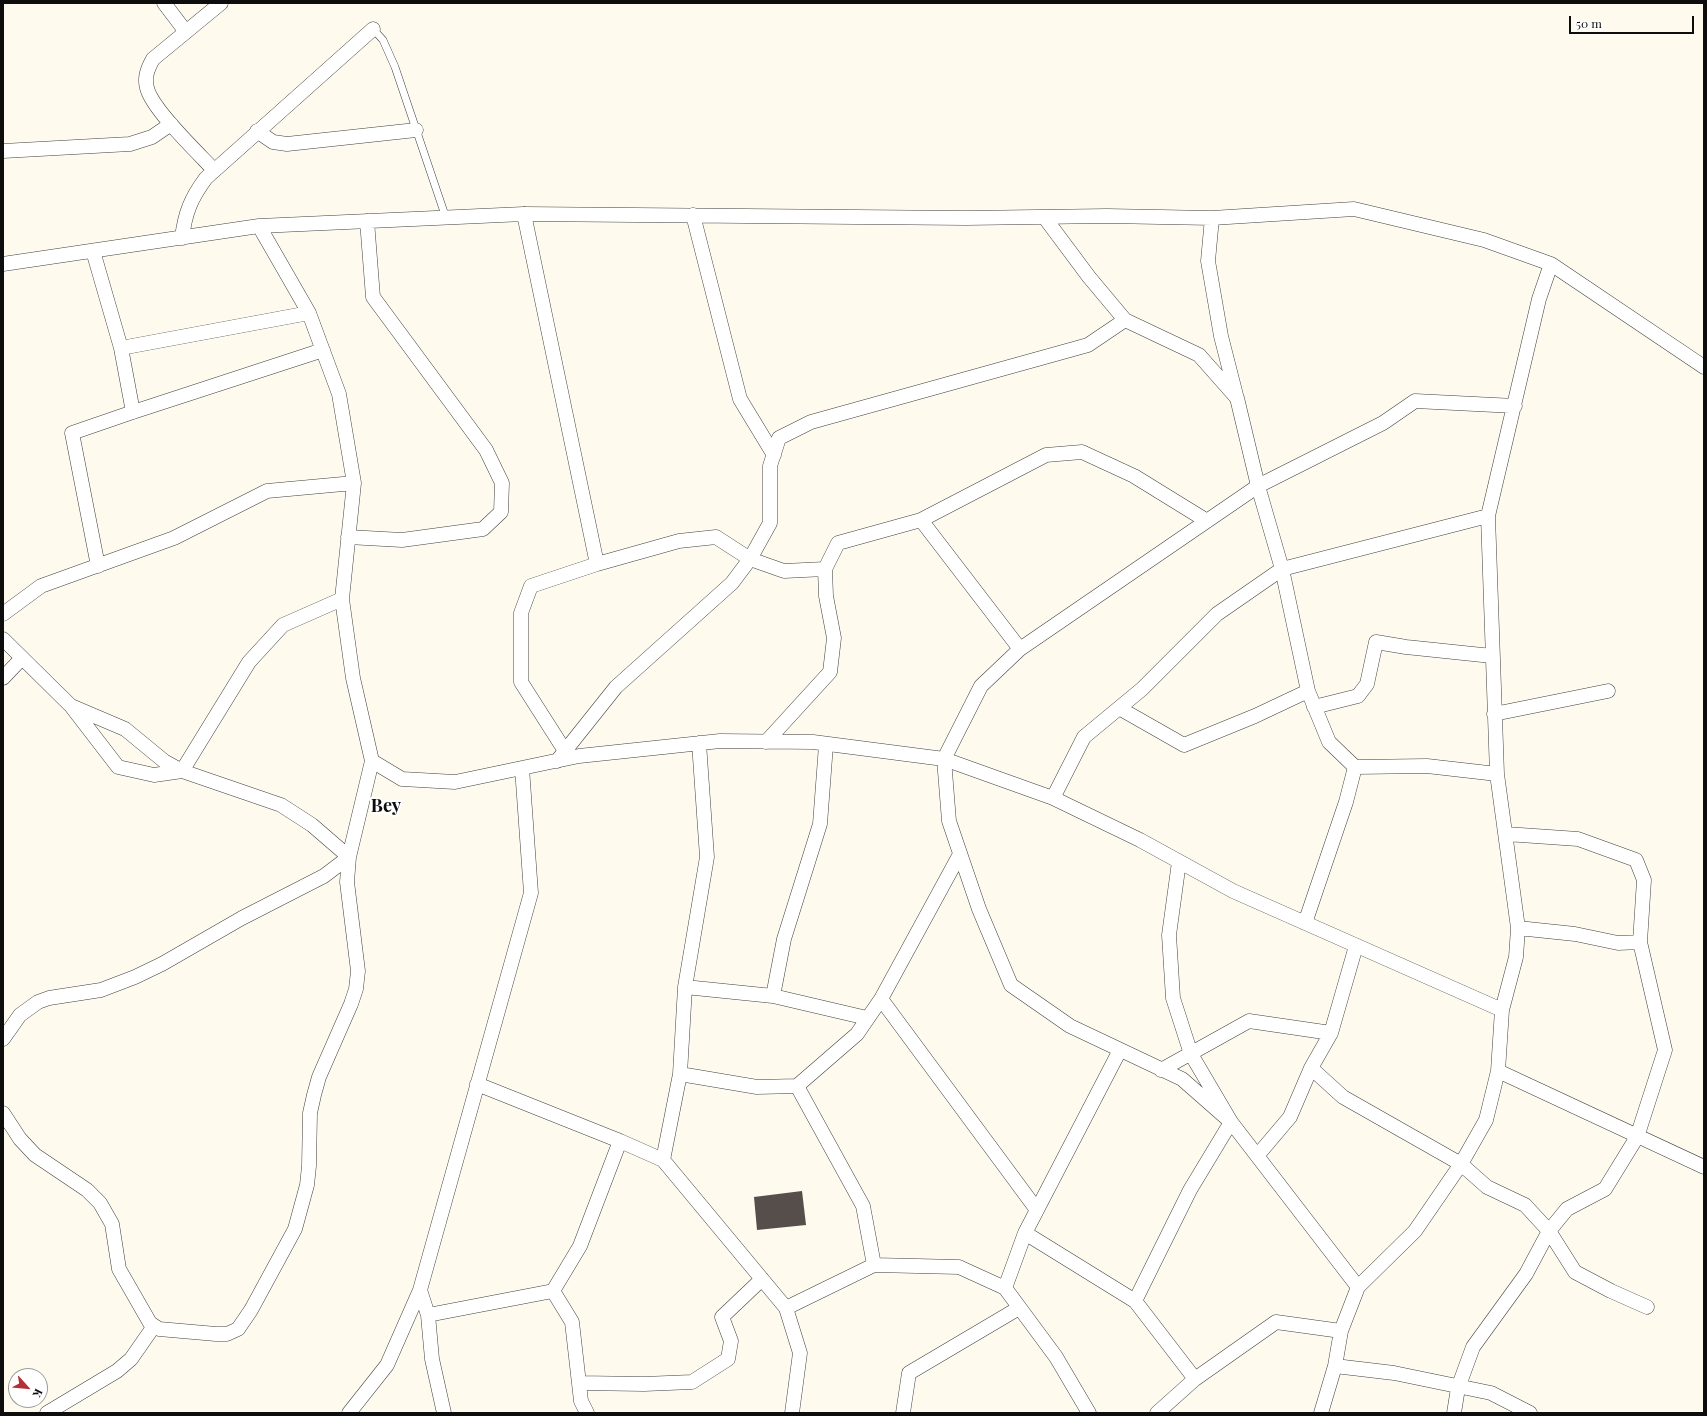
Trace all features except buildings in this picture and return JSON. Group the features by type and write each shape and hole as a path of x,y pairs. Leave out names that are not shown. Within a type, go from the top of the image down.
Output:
{"street":[{"path":"164,3 186,32"},
{"path":"214,170 171,124 150,96 147,90 146,75 153,59 221,3"},
{"path":"182,238 184,218 188,207 199,187 214,170 373,29"},
{"path":"3,152 130,144 152,137 171,124"},
{"path":"258,131 273,142 287,144 416,130"},
{"path":"3,264 259,226 524,214 1045,218 1107,216 1212,218 1354,209 1484,240 1551,264 1704,366"},
{"path":"524,214 597,564"},
{"path":"693,215 740,399 774,455"},
{"path":"1045,218 1089,277 1125,320 1199,355 1237,398"},
{"path":"1212,218 1208,262 1221,336 1258,486 1282,569 1308,691 1329,742 1355,768 1426,766 1497,774"},
{"path":"348,537 402,540 483,529 501,512 502,483 486,450 373,298 366,221"},
{"path":"3,1113 20,1139 34,1155 87,1190 100,1204 112,1224 119,1269 143,1313 154,1326 166,1330 222,1335 238,1329 247,1317 295,1229 307,1185 309,1166 310,1113 314,1095 319,1077 351,1004 356,989 358,971 347,882 349,857 372,761 353,678 342,598 354,483 339,394 309,313 259,226"},
{"path":"93,251 121,348 133,412"},
{"path":"1321,1413 1335,1366 1341,1331 1358,1287 1415,1231 1461,1164 1486,1120 1498,1071 1502,1010 1516,957 1518,928 1497,774 1488,516 1539,299 1551,264"},
{"path":"121,348 309,313"},
{"path":"561,756 616,687 732,583 750,559 770,523 770,466 779,438 811,422 1088,345 1125,320"},
{"path":"98,566 72,433 323,350"},
{"path":"1230,1122 1182,1080 1070,1026 1011,985 979,909 949,821 944,759 981,686 1020,649 1115,586 1258,486 1383,423 1415,401 1515,406"},
{"path":"766,742 830,672 834,638 826,596 825,569 838,543 921,520 1046,455 1082,452 1134,476 1207,521"},
{"path":"3,614 41,586 174,538 267,491 354,483"},
{"path":"1053,798 1084,737 1142,690 1217,614 1282,569 1488,516"},
{"path":"921,520 1020,649"},
{"path":"561,756 520,682 521,613 531,586 597,564 679,541 716,537 750,559 784,571 825,569"},
{"path":"182,771 249,662 278,630 283,625 342,598"},
{"path":"3,639 71,706 118,766 154,775 182,771"},
{"path":"1314,707 1358,696 1367,684 1376,642 1406,647 1492,656"},
{"path":"3,678 22,658"},
{"path":"1119,708 1184,745 1255,716 1308,691"},
{"path":"1494,714 1608,691"},
{"path":"71,706 125,729 164,761 182,771 281,805 312,825 349,857"},
{"path":"372,761 402,779 455,782 522,768 561,756 579,756 720,741 813,742 826,745 944,759 1053,798 1140,840 1233,891 1502,1010"},
{"path":"663,1160 680,1074 685,987 707,857 699,743"},
{"path":"773,996 784,939 820,824 826,745"},
{"path":"349,1413 387,1365 420,1290 531,893 522,768"},
{"path":"1305,923 1346,802 1355,768"},
{"path":"1454,1413 1458,1388 1473,1348 1526,1274 1549,1231 1567,1210 1605,1189 1637,1137 1665,1050 1640,942 1644,880 1636,860 1578,839 1506,834"},
{"path":"680,1074 757,1087 797,1086 857,1034 880,999 960,854"},
{"path":"3,1039 20,1015 38,1002 49,998 101,990 135,977 162,964 242,918 324,876 349,857"},
{"path":"1179,862 1169,935 1172,998 1191,1054 1230,1122 1358,1287"},
{"path":"1518,928 1576,934 1618,943 1640,942"},
{"path":"1257,1156 1290,1117 1311,1068 1331,1033 1356,946"},
{"path":"685,987 773,996 867,1018"},
{"path":"880,999 1037,1210"},
{"path":"1161,1070 1249,1021 1331,1033"},
{"path":"1005,1288 1025,1234 1120,1050"},
{"path":"1311,1068 1343,1097 1461,1164 1487,1187 1525,1205 1549,1231 1575,1272 1646,1307"},
{"path":"1498,1071 1704,1167"},
{"path":"477,1084 620,1141 663,1160 786,1308 800,1353 795,1412"},
{"path":"797,1086 863,1206 874,1265"},
{"path":"1135,1301 1190,1190 1230,1122"},
{"path":"428,1315 553,1291 580,1246 620,1141"},
{"path":"1025,1234 1135,1301 1195,1379"},
{"path":"786,1308 874,1265 959,1267 1005,1288 1056,1357 1089,1413"},
{"path":"579,1383 692,1382 728,1359 731,1342 722,1316 762,1279"},
{"path":"420,1290 428,1315 432,1359 444,1413"},
{"path":"553,1291 572,1322 581,1402 587,1413"},
{"path":"903,1413 909,1373 1019,1308"},
{"path":"1156,1413 1195,1379 1276,1322 1341,1331"},
{"path":"47,1413 117,1371 130,1359 154,1326"},
{"path":"1335,1366 1394,1373 1458,1388 1491,1393 1530,1413"}],"lane":[{"path":"373,29 383,40 395,67 446,218"}],"district":[{"name":"Bey","path":"386,806"}]}
